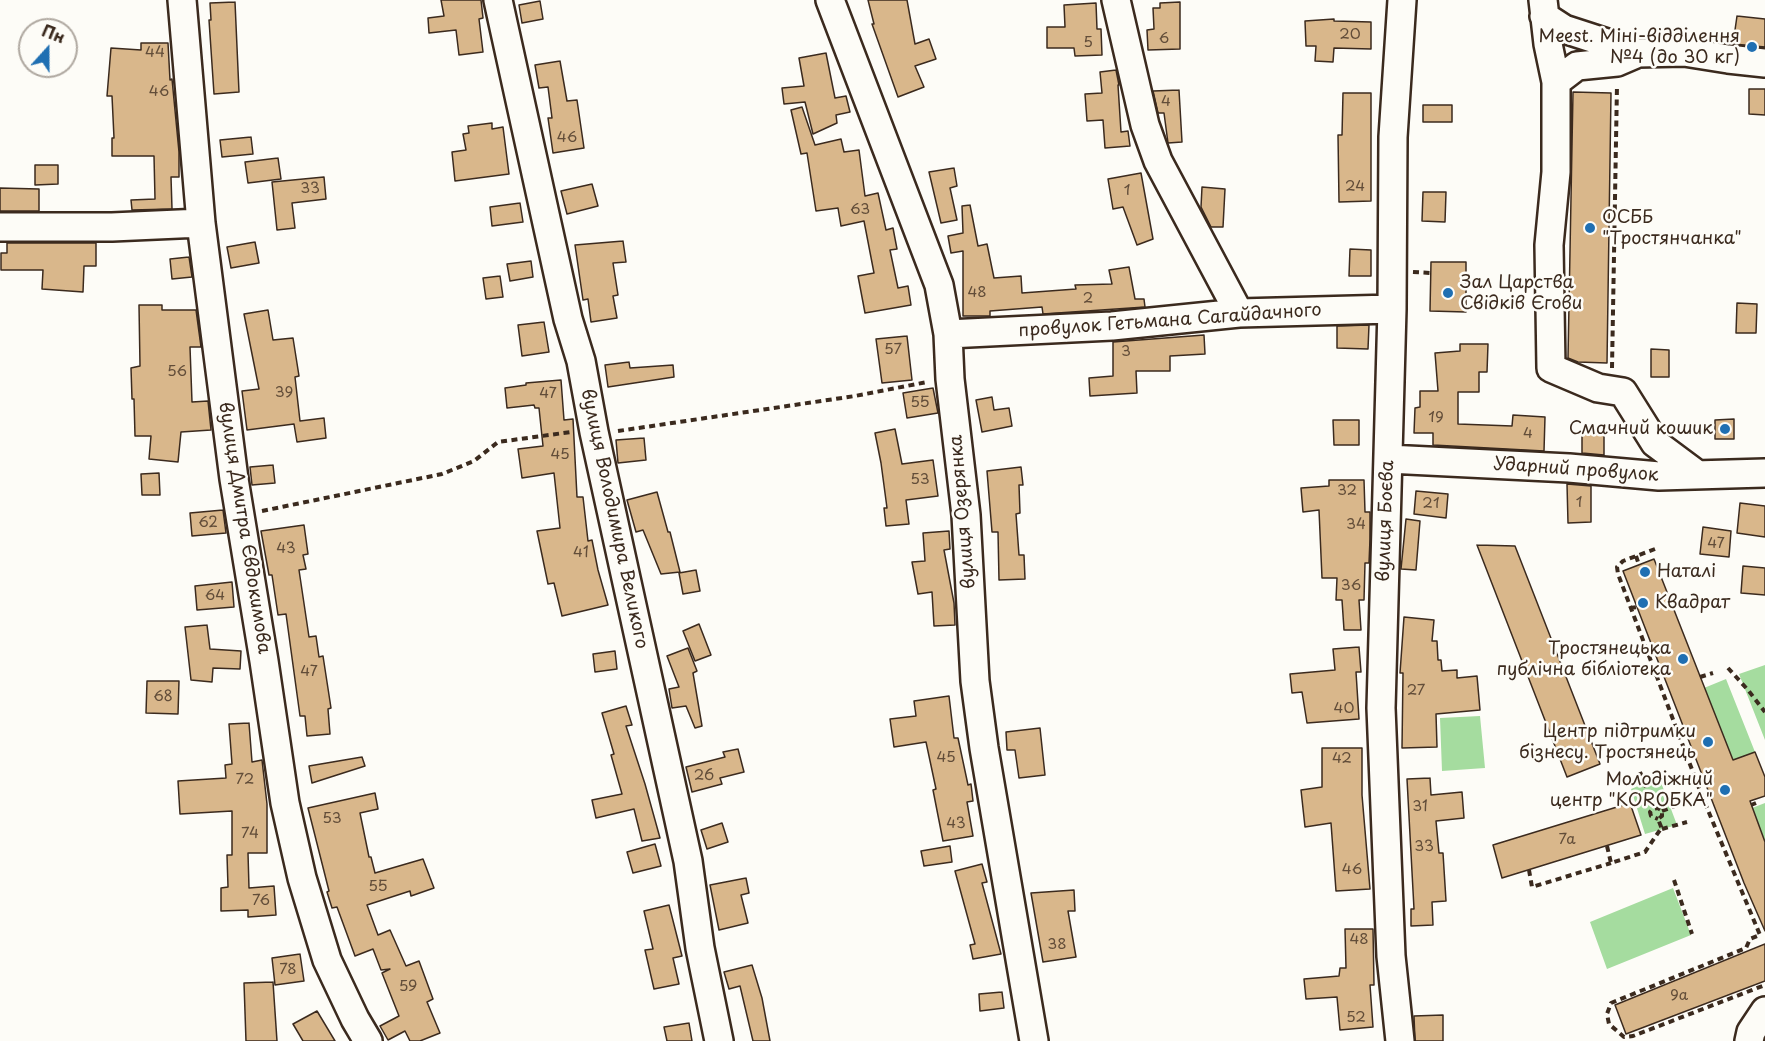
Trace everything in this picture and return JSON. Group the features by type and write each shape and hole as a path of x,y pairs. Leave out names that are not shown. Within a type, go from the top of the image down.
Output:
{"street":[{"name":"вулиця Дмитра Євдокимова","path":"182,0 201,223 234,479 285,803 302,878 327,960 368,1041"},
{"name":"вулиця Володимира Великого","path":"498,0 568,320 581,361 594,432 688,861 700,948 719,1041"},
{"name":"вулиця Озерянка","path":"830,0 939,285 948,334 950,379 966,515 975,681 984,748 1034,1041"},
{"path":"1116,0 1145,125 1158,161 1239,313"},
{"name":"вулиця Боєва","path":"1400,1041 1391,956 1381,708 1392,309 1392,137 1402,0"},
{"path":"1544,8 1564,29 1627,58"},
{"path":"1544,8 1556,82 1556,172 1549,245 1551,368 1598,388 1623,392 1655,443 1698,475"},
{"path":"1556,82 1577,66 1684,52 1765,63"},
{"path":"0,227 112,227 201,223"},
{"name":"провулок Гетьмана Сагайдачного","path":"948,334 1112,326 1239,313 1392,309"},
{"name":"Ударний провулок","path":"1388,459 1569,468 1659,476 1765,473"},
{"path":"1749,1041 1751,1032 1765,1011"}],"path":[{"path":"1623,392 1612,377 1627,58"},
{"path":"241,515 442,474 474,461 498,442 575,432 609,433 950,379"},
{"path":"1654,549 1623,561 1617,567 1630,608 1702,796 1760,934 1750,939 1746,948 1611,1003 1607,1014 1610,1024 1624,1037 1633,1036 1765,985"},
{"path":"1636,556 1639,565"},
{"path":"1630,608 1637,607"},
{"path":"1728,668 1765,712"},
{"path":"1700,677 1713,673"},
{"path":"1640,772 1654,808 1662,811 1680,804"},
{"path":"1654,808 1650,812 1651,816 1658,819 1662,829"},
{"path":"1658,819 1662,811"},
{"path":"1529,870 1532,887 1645,852 1662,829 1687,822"},
{"path":"1607,846 1611,863"},
{"path":"1674,880 1692,934"}],"green space":[{"path":"1765,665 1765,740 1739,674"},
{"path":"1726,679 1755,752 1733,760 1704,688"},
{"path":"1480,716 1485,768 1442,771 1440,718"},
{"path":"1659,777 1677,825 1645,834 1631,789"},
{"path":"1765,803 1765,842 1752,808"},
{"path":"1673,888 1691,935 1607,969 1590,922"}],"building":[{"path":"441,0 481,0 483,18 479,19 483,52 459,55 456,30 429,33 428,18 444,16"},
{"path":"868,0 907,0 915,44 929,39 936,59 915,66 924,87 898,97 872,24 874,24"},
{"path":"540,1 543,19 522,23 519,5"},
{"path":"235,2 239,92 214,94 210,3"},
{"path":"1180,2 1180,49 1148,50 1147,30 1154,29 1153,8 1160,8 1160,3"},
{"path":"1096,3 1097,29 1101,29 1102,55 1075,56 1074,48 1047,48 1047,27 1065,27 1064,5"},
{"path":"1737,16 1765,19 1765,47 1733,44"},
{"path":"1334,19 1334,21 1371,22 1371,49 1334,48 1333,62 1315,61 1316,46 1306,46 1305,21"},
{"path":"141,43 168,43 179,152 179,177 171,177 172,209 132,210 131,200 155,199 154,156 112,156 112,138 114,138 112,96 107,96 111,48 141,50"},
{"path":"826,53 835,98 846,96 850,112 836,115 837,123 813,134 805,102 784,104 782,88 804,86 799,58"},
{"path":"560,61 567,101 577,100 584,148 553,153 548,118 552,118 548,87 539,88 535,65"},
{"path":"1116,70 1121,132 1128,131 1130,146 1105,148 1103,120 1087,121 1085,94 1102,93 1100,72"},
{"path":"1749,89 1765,89 1765,115 1749,114"},
{"path":"1179,90 1182,142 1168,143 1164,113 1158,113 1153,91"},
{"name":"ОСББ \"Тростянчанка\"","path":"1573,92 1611,93 1607,363 1578,362 1568,358"},
{"path":"1343,93 1371,93 1371,201 1339,202 1338,135 1342,135"},
{"path":"1423,105 1452,105 1452,122 1423,122"},
{"path":"802,107 815,145 841,139 844,152 859,150 865,196 878,193 886,230 893,228 897,249 890,250 898,288 908,286 911,305 865,313 858,276 874,273 864,221 841,226 838,208 816,211 807,153 801,154 791,110"},
{"path":"492,123 492,129 503,127 509,174 455,181 452,152 466,150 463,134 469,133 468,126"},
{"path":"251,137 253,154 222,157 220,140"},
{"path":"278,158 281,179 248,183 245,162"},
{"path":"35,165 58,165 58,184 35,185"},
{"path":"954,168 957,186 950,188 957,220 941,223 929,172"},
{"path":"1141,173 1153,239 1137,245 1123,207 1113,209 1108,179"},
{"path":"324,177 326,199 292,203 295,228 277,230 272,182"},
{"path":"592,184 598,206 567,214 561,191"},
{"path":"1202,187 1225,189 1223,227 1211,227 1201,207"},
{"path":"0,188 39,189 39,211 0,211"},
{"path":"1423,192 1446,192 1445,222 1422,221"},
{"path":"520,203 523,222 492,226 490,207"},
{"path":"970,205 978,246 987,244 994,278 1021,276 1022,293 1076,289 1075,285 1112,284 1109,270 1129,267 1135,299 1144,299 1145,307 1043,314 1042,307 990,311 990,316 963,316 963,251 951,253 948,236 963,233 962,206"},
{"path":"623,241 626,262 613,263 618,295 613,296 617,318 591,322 588,299 583,300 575,245"},
{"path":"255,242 259,263 231,268 227,247"},
{"path":"7,243 96,243 96,266 84,266 83,292 42,289 43,270 1,270 1,253 7,253"},
{"path":"1350,249 1371,250 1371,276 1349,276"},
{"path":"189,257 192,277 172,279 170,259"},
{"path":"531,261 533,277 510,281 507,264"},
{"name":"Зал Царства Свідків Єгови","path":"1431,262 1466,262 1466,312 1430,311"},
{"path":"500,276 503,297 486,299 483,278"},
{"path":"1737,303 1757,304 1756,333 1736,333"},
{"path":"139,305 162,305 162,310 196,310 201,347 190,347 192,402 208,401 211,430 181,432 178,462 149,459 151,436 135,436 131,368 140,366"},
{"path":"268,310 273,340 293,338 299,376 295,377 300,421 324,418 326,438 297,442 294,424 247,430 242,391 259,389 244,314"},
{"path":"544,322 549,352 522,356 518,325"},
{"path":"1369,325 1368,349 1337,348 1337,326"},
{"path":"1204,335 1205,354 1170,356 1170,371 1136,371 1137,393 1090,396 1089,378 1113,376 1113,342"},
{"path":"907,336 912,380 882,383 876,339"},
{"path":"1460,344 1488,344 1487,372 1479,372 1479,392 1458,392 1458,424 1512,426 1513,415 1545,417 1544,451 1433,445 1433,433 1414,433 1415,408 1420,407 1420,391 1438,391 1435,353 1460,351"},
{"path":"1651,349 1669,350 1669,377 1651,377"},
{"path":"629,362 630,368 673,365 674,377 608,387 605,365"},
{"path":"561,380 564,420 573,419 577,497 583,497 588,541 592,540 608,605 562,616 554,583 548,584 537,531 560,528 554,473 522,478 518,449 543,446 539,408 535,408 534,405 507,408 505,388 526,385 526,383"},
{"path":"933,388 938,413 907,418 903,393"},
{"path":"992,397 994,410 1009,408 1012,426 982,432 976,400"},
{"name":"Смачний кошик","path":"1734,419 1734,439 1715,439 1715,420"},
{"path":"1333,420 1359,420 1359,445 1334,445"},
{"path":"895,429 902,464 933,460 938,496 906,500 909,524 886,526 884,508 887,508 875,433"},
{"path":"1582,432 1604,432 1604,455 1582,453"},
{"path":"644,438 646,460 618,463 616,440"},
{"path":"273,465 275,483 252,485 250,467"},
{"path":"1021,467 1023,485 1019,485 1020,513 1016,514 1019,555 1024,555 1025,579 999,580 998,532 992,532 987,471"},
{"path":"159,473 160,495 142,495 141,474"},
{"path":"1329,480 1364,480 1365,512 1370,512 1370,539 1369,563 1365,563 1364,600 1359,600 1361,630 1344,630 1342,600 1336,600 1337,578 1322,578 1319,510 1303,512 1301,488 1329,486"},
{"path":"1567,484 1591,486 1591,522 1568,523"},
{"path":"1416,491 1448,494 1446,518 1414,514"},
{"path":"657,492 680,572 661,574 643,530 636,532 627,500"},
{"path":"1740,503 1765,506 1765,537 1737,533"},
{"path":"223,510 226,533 192,536 190,513"},
{"path":"1406,519 1420,521 1416,570 1401,569"},
{"path":"304,525 308,554 303,555 306,569 299,570 309,637 316,636 319,657 323,656 331,708 328,709 330,734 307,736 305,716 300,716 286,614 278,615 272,575 269,575 261,531"},
{"path":"1703,527 1731,531 1729,557 1700,554"},
{"path":"949,531 950,549 944,550 954,603 955,625 934,626 932,592 918,594 912,562 925,561 923,533"},
{"path":"1477,545 1515,546 1600,764 1567,777"},
{"path":"1654,559 1733,760 1755,752 1765,777 1765,796 1750,801 1765,842 1765,931 1744,883 1623,571"},
{"path":"1743,566 1765,568 1765,595 1741,593"},
{"path":"696,570 700,591 683,594 679,573"},
{"path":"232,582 234,607 197,610 195,586"},
{"path":"1404,617 1434,620 1432,641 1437,641 1438,660 1441,660 1442,671 1457,670 1457,678 1477,676 1480,710 1436,714 1437,747 1402,748 1403,673 1400,673"},
{"path":"699,624 711,655 695,661 683,631"},
{"path":"207,625 210,649 241,651 240,669 213,668 212,682 191,680 185,627"},
{"path":"1359,647 1361,672 1356,672 1359,719 1307,723 1302,692 1292,693 1290,674 1335,670 1333,649"},
{"path":"688,648 697,671 693,673 702,726 695,728 686,706 672,708 669,689 679,687 667,656"},
{"path":"615,651 617,669 595,672 593,654"},
{"path":"147,681 179,681 178,714 146,713"},
{"path":"949,696 954,738 958,738 968,785 971,784 973,801 967,802 973,836 943,841 933,790 936,789 926,742 894,747 890,719 916,716 914,701"},
{"path":"626,706 632,725 626,726 660,838 642,841 634,809 596,818 592,800 622,794 611,755 614,754 602,713"},
{"path":"249,723 252,762 262,760 267,804 267,853 248,853 249,888 274,886 276,915 248,917 248,910 221,911 221,888 228,887 227,855 232,855 232,811 180,814 178,781 226,778 225,765 232,764 229,724"},
{"path":"1040,728 1045,775 1019,778 1015,750 1007,750 1006,732"},
{"path":"1322,748 1362,748 1362,795 1370,889 1336,891 1331,823 1305,827 1301,790 1322,787"},
{"path":"738,749 744,772 720,778 722,784 692,792 686,767 725,757 723,752"},
{"path":"362,757 365,766 312,783 309,766"},
{"path":"1430,778 1431,795 1462,792 1464,818 1436,821 1439,853 1443,853 1446,901 1432,902 1433,925 1411,926 1411,909 1414,909 1407,779"},
{"path":"375,793 378,809 360,813 369,857 371,857 375,873 423,859 434,888 411,896 410,891 367,905 378,935 390,930 406,966 419,961 433,999 427,1002 440,1033 420,1041 410,1041 405,1031 388,1040 380,1026 399,1016 382,973 390,969 381,970 373,949 355,956 337,907 332,908 308,808"},
{"path":"1630,803 1641,835 1502,878 1493,845"},
{"path":"722,823 728,842 707,849 701,830"},
{"path":"655,844 661,866 633,873 627,852"},
{"path":"950,846 952,862 924,866 921,851"},
{"path":"982,864 987,882 982,883 1001,954 973,959 970,945 975,944 955,871"},
{"path":"746,878 749,893 741,895 748,923 719,930 710,885"},
{"path":"1074,890 1075,911 1068,911 1076,957 1043,962 1031,893"},
{"path":"669,905 682,956 673,958 679,984 654,989 645,950 653,949 644,911"},
{"path":"1345,929 1373,929 1374,985 1370,985 1373,1027 1340,1030 1337,997 1306,999 1304,979 1339,976 1340,968 1346,968"},
{"path":"1765,944 1765,981 1626,1034 1615,1005"},
{"path":"300,954 304,981 275,985 272,958"},
{"path":"752,965 762,998 770,1041 753,1041 740,986 729,989 724,972"},
{"path":"273,982 277,1041 246,1041 244,983"},
{"path":"1002,992 1004,1008 980,1011 979,994"},
{"path":"317,1011 335,1041 303,1041 293,1024"},
{"path":"1443,1015 1443,1041 1415,1041 1414,1016"},
{"path":"689,1023 692,1041 667,1041 664,1027"}],"place":[{"name":"Meest. Міні-відділення №4 (до 30 кг)","path":"1752,47"},
{"name":"ОСББ \"Тростянчанка\"","path":"1590,228"},
{"name":"Зал Царства Свідків Єгови","path":"1448,293"},
{"name":"Смачний кошик","path":"1725,429"},
{"name":"Наталі","path":"1645,572"},
{"name":"Квадрат","path":"1643,603"},
{"name":"Тростянецька публічна бібліотека","path":"1683,659"},
{"name":"Центр підтримки бізнесу. Тростянець","path":"1708,742"},
{"name":"Молодіжний центр \"КОRОБКА\"","path":"1725,790"}]}
